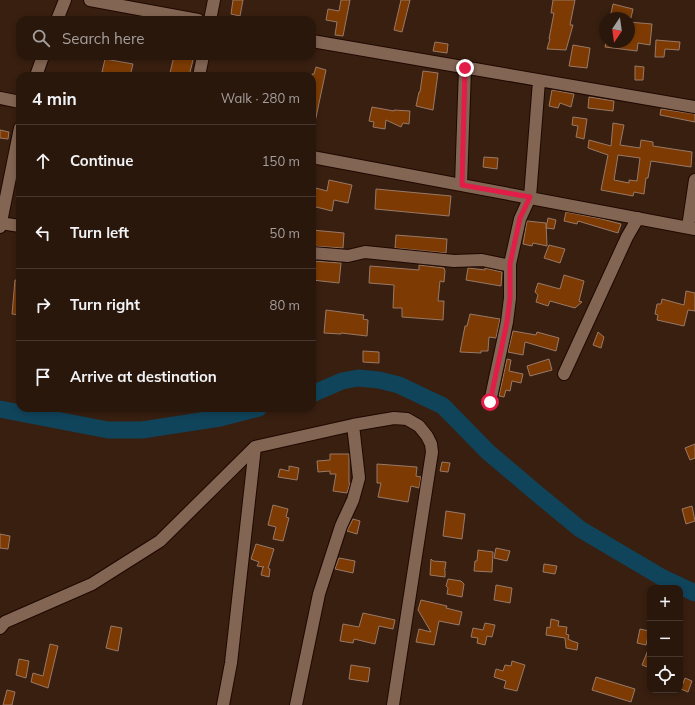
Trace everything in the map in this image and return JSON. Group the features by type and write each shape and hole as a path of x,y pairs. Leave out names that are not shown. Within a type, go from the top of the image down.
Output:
{"street":[{"path":"59,16 65,0"},
{"path":"90,0 176,16"},
{"path":"211,16 214,0"},
{"path":"316,42 695,107"},
{"path":"37,72 42,60"},
{"path":"201,72 202,60"},
{"path":"462,185 465,68"},
{"path":"490,402 507,322 510,298 510,266 520,218 530,197 539,81"},
{"path":"0,98 16,101"},
{"path":"16,147 0,224 16,226"},
{"path":"316,158 691,228 695,180"},
{"path":"564,374 627,237 638,218"},
{"path":"316,253 348,256 365,252 454,261 482,260 510,266"},
{"path":"0,628 5,622 92,584 160,541 255,447 353,425 394,418 407,419 419,426 427,436 431,444 432,452 393,705"},
{"path":"296,705 318,594 341,526 353,500 359,478 353,425"},
{"path":"223,705 231,663 255,447"}],"building":[{"path":"233,0 243,0 240,16 231,14"},
{"path":"341,0 350,0 343,36 335,35 337,22 326,20 328,9 339,11"},
{"path":"401,0 410,0 402,32 394,30"},
{"path":"553,0 575,0 570,25 573,25 566,50 547,49 554,13 551,13"},
{"path":"613,4 633,9 632,12 611,12"},
{"path":"635,23 652,24 650,45 638,43 637,51 613,48 635,48"},
{"path":"656,40 680,42 679,50 665,49 664,57 655,57"},
{"path":"435,42 448,44 447,53 433,51"},
{"path":"573,45 590,48 587,68 569,66"},
{"path":"105,60 133,64 131,72 102,72"},
{"path":"173,60 193,60 190,72 170,72"},
{"path":"635,66 644,67 643,80 635,80"},
{"path":"316,67 326,70 316,117 316,72 315,72"},
{"path":"423,71 438,73 433,110 416,106"},
{"path":"552,90 574,94 571,107 560,103 558,108 549,106"},
{"path":"589,97 614,101 613,111 588,108"},
{"path":"372,107 394,111 410,111 409,124 403,123 401,127 386,120 385,129 373,127 374,122 369,121"},
{"path":"661,109 695,114 695,122 660,115"},
{"path":"573,117 587,119 584,139 576,137 578,126 572,125"},
{"path":"613,123 624,125 620,145 640,148 641,140 653,142 653,146 692,152 691,167 651,161 648,178 646,178 644,194 634,192 633,196 601,190 608,155 588,148 589,140 611,146","holes":["618,155 640,158 637,181 629,180 629,183 614,180"]},
{"path":"0,130 9,132 8,139 0,138"},
{"path":"484,157 498,158 497,169 483,167"},
{"path":"329,180 352,185 348,203 334,200 332,211 316,207 316,188 327,191"},
{"path":"376,189 451,196 449,216 375,209"},
{"path":"566,212 621,224 618,233 578,221 577,224 564,221"},
{"path":"548,218 556,220 554,229 546,228"},
{"path":"527,221 546,223 547,246 533,243 532,246 523,244"},
{"path":"316,230 344,233 343,248 316,246"},
{"path":"396,235 447,239 446,253 395,248"},
{"path":"549,245 565,249 560,263 544,258"},
{"path":"316,261 341,263 339,283 316,280"},
{"path":"419,265 444,268 444,282 440,281 438,301 444,301 443,320 402,317 402,308 393,308 394,285 369,283 370,266 419,270"},
{"path":"468,268 485,270 485,268 502,272 501,286 466,280"},
{"path":"564,275 584,281 579,301 582,302 575,308 550,301 548,306 536,302 538,295 535,292 538,283 560,289"},
{"path":"15,280 16,314 12,314"},
{"path":"686,291 695,293 695,311 688,310 684,326 657,320 658,315 655,314 657,304 661,304 662,299 684,305"},
{"path":"326,310 364,315 363,319 368,320 367,336 324,333"},
{"path":"470,314 500,319 496,338 489,337 488,351 481,351 481,353 460,352 465,326 467,326"},
{"path":"513,331 536,335 537,332 559,338 556,351 525,342 523,355 508,352"},
{"path":"598,332 604,337 601,348 593,345"},
{"path":"363,351 379,352 379,363 363,362"},
{"path":"507,359 511,360 509,371 523,374 521,383 512,381 510,391 506,390 504,397 499,396"},
{"path":"549,359 552,370 530,376 527,366"},
{"path":"695,444 695,458 690,460 685,448"},
{"path":"330,454 349,454 350,483 347,493 333,491 336,474 330,474 330,471 318,472 317,461 330,460"},
{"path":"442,462 450,463 448,472 440,471"},
{"path":"377,464 417,467 416,476 421,477 419,488 411,486 408,502 378,497 381,483 377,483"},
{"path":"289,466 299,468 297,480 278,477 280,469 289,471"},
{"path":"273,505 288,509 286,517 289,518 283,541 273,539 276,527 268,525"},
{"path":"692,506 695,521 686,524 682,509"},
{"path":"446,511 465,514 462,539 443,536"},
{"path":"353,519 360,521 357,534 347,531"},
{"path":"0,534 10,536 8,549 0,548"},
{"path":"256,544 274,549 268,568 270,569 269,577 261,575 264,567 257,566 259,562 251,559"},
{"path":"496,548 510,551 507,561 494,558"},
{"path":"478,550 493,552 492,572 474,571"},
{"path":"339,558 355,561 353,573 335,569"},
{"path":"431,559 433,561 446,562 444,569 445,577 430,575"},
{"path":"544,564 557,566 555,574 543,572"},
{"path":"448,579 461,581 464,584 462,597 447,594 448,588 446,586"},
{"path":"496,585 512,588 510,603 494,600"},
{"path":"421,600 447,606 446,608 462,612 459,625 439,621 434,645 416,642 419,629 431,632 418,610"},
{"path":"363,613 395,620 393,629 379,626 375,644 354,639 353,643 340,641 343,624 359,627"},
{"path":"551,619 559,621 558,626 567,627 566,634 569,635 568,639 578,643 577,650 566,648 565,638 546,635 547,627 550,628"},
{"path":"485,623 495,625 492,637 487,636 485,645 477,643 478,638 471,637 473,628 483,630"},
{"path":"111,626 122,628 118,651 106,648"},
{"path":"640,629 647,631 646,645 637,643"},
{"path":"50,644 58,646 48,688 31,682 33,673 43,676"},
{"path":"647,652 647,667 642,665"},
{"path":"19,659 29,661 26,678 16,675"},
{"path":"512,661 525,665 517,691 504,688 506,681 494,677 496,669 503,671 505,665 511,666"},
{"path":"351,665 370,668 368,682 349,679"},
{"path":"596,677 635,689 631,702 592,690"},
{"path":"685,678 692,681 688,692 683,690"},
{"path":"7,690 15,692 12,705 3,705"}],"waterway":[{"path":"316,392 342,381 358,378 379,380 399,385 443,406 488,452 580,529 663,578 695,593"},
{"path":"0,409 108,430 142,430 220,418 243,412"}],"route":[{"path":"465,68 462,185 530,197 520,218 510,264 510,298 507,322 490,402"}]}
